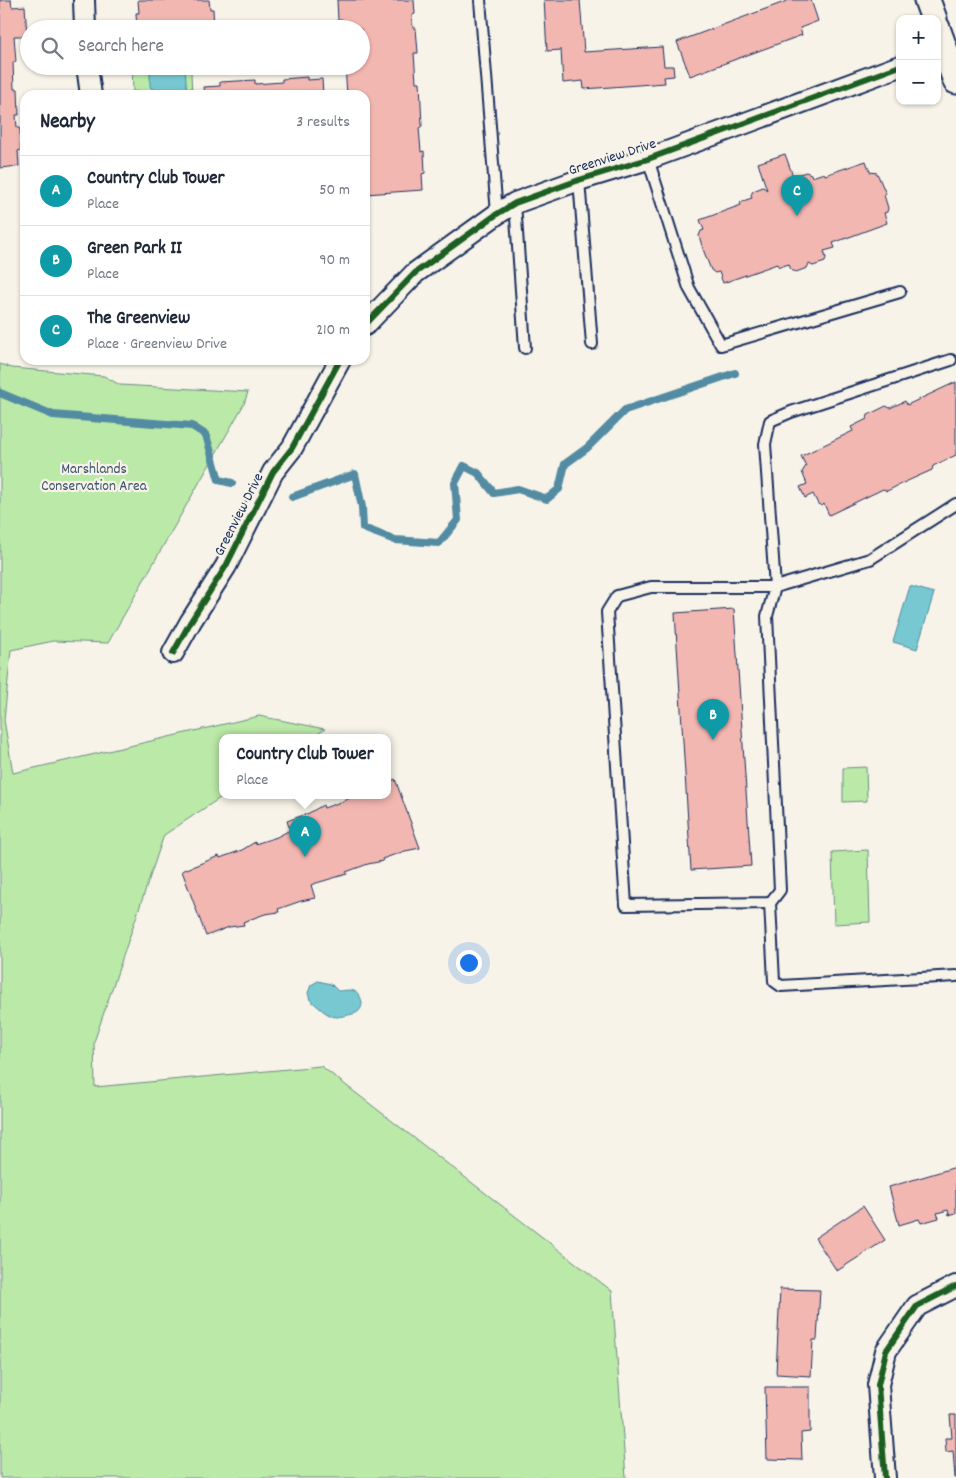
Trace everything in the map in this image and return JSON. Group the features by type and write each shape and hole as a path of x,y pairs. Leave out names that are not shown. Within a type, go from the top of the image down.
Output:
{"street":[{"path":"84,0 85,20"},
{"path":"927,0 933,15"},
{"path":"941,45 956,81"},
{"name":"Greenview Drive","path":"370,320 414,273 515,203 579,180 648,159 896,67"},
{"path":"88,75 90,90"},
{"name":"Greenview Drive","path":"173,653 226,566 273,472 292,448 337,365"},
{"path":"885,1478 878,1385 886,1351 918,1306 956,1286"}],"lane":[{"path":"480,0 497,214"},
{"path":"648,159 689,288 721,345 900,292"},
{"path":"579,180 592,344"},
{"path":"515,203 525,348"},
{"path":"951,360 791,412 770,422 765,444 775,587 767,616 780,890 770,903 774,981 781,986 956,976"},
{"path":"770,903 626,905 607,612 617,596 651,587 775,587 870,559 956,504"}],"green space":[{"path":"132,75 191,75 192,90 133,90"},
{"name":"Marshlands Conservation Area","path":"0,364 12,368 104,376 120,385 248,392 244,404 108,643 53,641 11,650 4,720 13,773 259,716 325,729 318,734 219,734 219,799 164,835 94,1042 95,1087 321,1066 612,1291 626,1478 0,1478"},
{"path":"866,767 867,801 843,802 843,768"},
{"path":"868,850 870,922 834,924 832,852"}],"water":[{"path":"150,75 186,75 187,90 153,90 150,86"},
{"path":"910,586 934,593 917,649 893,642"},
{"path":"318,981 331,984 338,991 350,990 357,993 362,1001 359,1011 337,1017 326,1013 310,1000 308,993 311,985"}],"building":[{"path":"0,0 11,0 12,7 25,6 26,20 20,20 20,36 14,36 16,62 13,62 14,89 18,89 19,115 16,115 17,128 20,128 19,166 0,168"},
{"path":"138,0 209,0 210,9 213,9 214,20 136,20 136,13 139,13"},
{"path":"337,0 414,0 415,14 412,15 413,28 416,28 418,53 414,53 416,82 420,82 422,126 419,128 421,152 424,151 425,173 422,174 423,190 370,194 370,90 347,90 346,75 370,75 370,20 338,20"},
{"path":"544,0 580,0 584,52 662,47 664,66 673,66 674,76 664,77 665,83 584,89 583,81 563,83 561,50 547,51"},
{"path":"786,0 811,0 818,21 800,28 802,35 690,76 677,42"},
{"path":"307,77 307,80 322,79 323,90 204,90 204,87 220,86 220,82 255,80 255,84 282,82 282,79"},
{"path":"785,154 794,179 796,175 806,172 811,174 812,177 824,173 825,175 866,161 870,172 877,173 886,194 884,195 888,208 887,212 884,213 887,223 833,243 835,248 824,251 825,262 813,266 809,264 807,268 796,272 791,270 789,264 779,267 777,264 723,283 719,272 715,273 711,270 703,249 699,236 701,231 704,230 700,220 741,205 740,202 752,198 753,191 763,187 767,190 758,163"},
{"path":"956,382 956,455 933,466 932,470 887,491 883,489 829,515 824,504 822,506 818,504 813,494 805,498 800,487 807,484 802,472 806,466 801,456 853,431 851,427 867,419 868,415 886,406 890,408 905,401 907,405"},
{"path":"734,609 751,866 691,870 675,613"},
{"path":"395,779 420,848 405,851 382,859 383,861 346,872 347,874 313,884 311,885 315,898 278,909 279,912 265,914 243,922 244,925 229,927 206,936 182,871 219,856 220,858 242,850 255,842 255,844 277,837 290,830 287,821 309,813 323,805 324,808 348,799 391,799 391,781"},
{"path":"956,1167 956,1213 949,1215 948,1210 937,1213 939,1218 921,1223 919,1219 899,1225 889,1187"},
{"path":"863,1206 885,1240 837,1271 815,1238"},
{"path":"780,1289 820,1290 817,1340 813,1340 811,1376 776,1374"},
{"path":"765,1387 810,1387 810,1432 801,1433 802,1460 767,1459"},
{"path":"950,1415 956,1415 956,1478 953,1451 946,1452 945,1438 952,1438"}],"waterway":[{"path":"292,497 355,474 362,507 363,528 395,540 439,543 458,520 455,483 464,466 478,473 494,493 518,489 547,499 559,489 565,464 587,448 625,410 735,373"},
{"path":"0,393 53,415 192,426 206,435 219,480 232,483"}],"cycle path":[{"path":"370,320 415,273 515,203 579,180 648,159 896,67"},
{"path":"173,653 226,566 273,472 292,448 337,365"},
{"path":"885,1478 878,1385 886,1351 917,1306 956,1286"}],"place":[{"name":"The Greenview","path":"797,216"},
{"name":"Green Park II","path":"713,740"},
{"name":"Country Club Tower","path":"305,857"}]}
